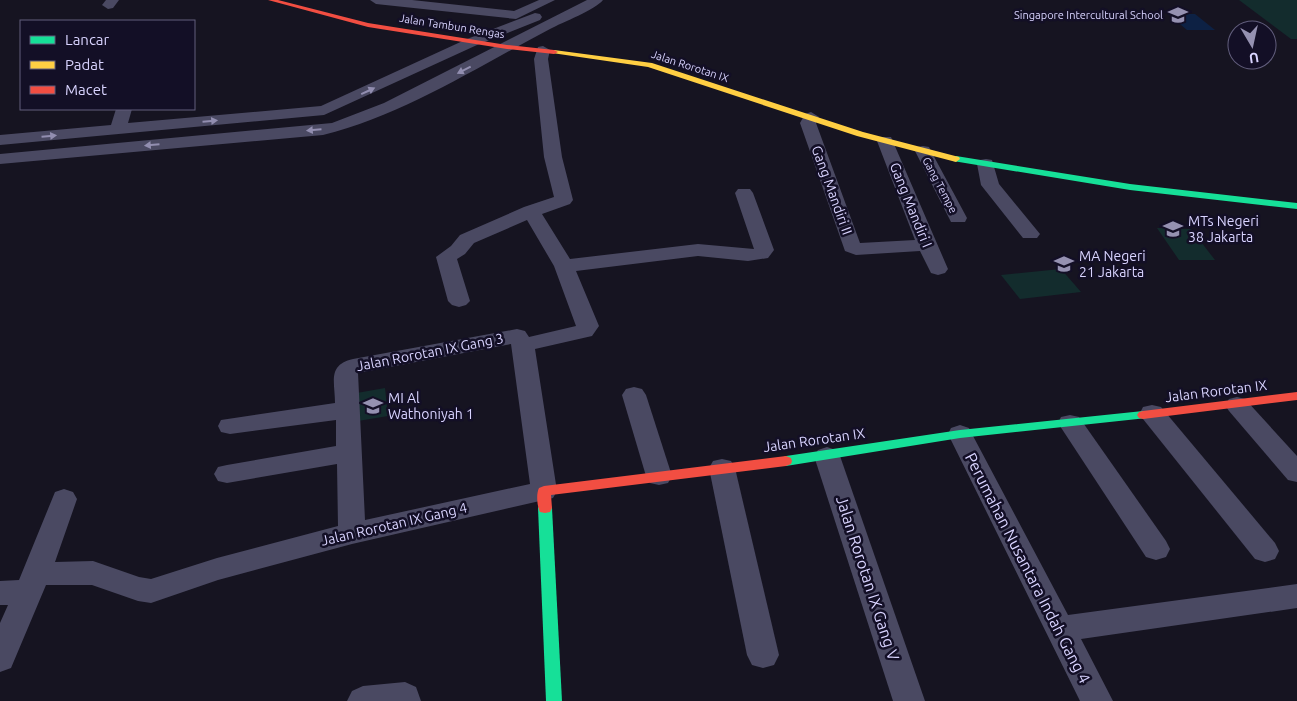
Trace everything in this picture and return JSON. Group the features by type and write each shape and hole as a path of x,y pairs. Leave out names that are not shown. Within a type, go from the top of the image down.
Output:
{"street":[{"name":"Jalan Tambun Rengas","path":"270,0 368,25 542,54 632,61"},
{"path":"451,8 470,0"},
{"path":"522,18 549,0"},
{"path":"0,140 324,110 522,18 572,0"},
{"path":"0,159 323,130 342,126 384,110 507,47 545,24 597,0"},
{"path":"384,1 522,18 545,24"},
{"path":"459,301 446,257 458,250 467,239 531,211 564,200 553,157 542,54"},
{"name":"Jalan Rorotan IX","path":"632,61 809,120 923,151 986,164 1130,187 1297,206"},
{"path":"118,129 124,110"},
{"path":"324,110 342,126"},
{"name":"Gang Mandiri II","path":"809,120 852,247 856,249 928,245"},
{"name":"Gang Mandiri I","path":"885,141 906,198 938,269"},
{"name":"Gang Tempe","path":"923,151 958,218"},
{"path":"986,164 990,185 1030,234"},
{"path":"564,266 698,250 748,255 761,254 764,250 744,193"},
{"path":"531,211 564,266 588,326 584,331 523,345 544,491 554,701"},
{"name":"Jalan Rorotan IX Gang 3","path":"352,532 345,372 348,368 518,336 523,345"},
{"path":"634,395 660,476"},
{"name":"Jalan Rorotan IX","path":"544,491 827,456 901,442 960,434 1236,405 1297,396"},
{"path":"1236,405 1297,473"},
{"path":"230,426 347,410"},
{"path":"1152,413 1265,551"},
{"path":"1070,422 1156,549"},
{"name":"Perumahan Nusantara Indah Gang 4","path":"960,434 1097,701"},
{"path":"227,474 349,453"},
{"name":"Jalan Rorotan IX Gang V","path":"827,456 909,701"},
{"path":"722,468 763,655"},
{"name":"Jalan Rorotan IX Gang 4","path":"22,586 93,573 138,589 150,591 217,569 352,532 544,491"},
{"path":"0,658 22,586 64,499"},
{"path":"1059,630 1293,603"},
{"path":"363,701 405,697 405,701"}],"green space":[{"path":"1239,0 1297,0 1297,39 1291,39 1277,28 1277,20 1266,20"},
{"path":"1157,228 1191,229 1215,260 1179,260"},
{"path":"1061,269 1081,292 1020,299 1001,275"},
{"path":"385,388 388,416 352,422 351,394"}],"water":[{"path":"1168,14 1195,14 1215,30 1187,30"}],"traffic: fast":[{"path":"956,159 1130,187 1297,206"},
{"path":"786,461 960,434 1143,415"},
{"path":"545,508 554,701"}],"traffic: slow":[{"path":"554,52 649,65 860,134 956,159"}],"traffic: jam":[{"path":"271,0 368,25 507,47 554,52"},
{"path":"1143,415 1297,396"},
{"path":"545,508 544,491 786,461"}],"place":[{"name":"Singapore Intercultural School","path":"1178,15"},
{"name":"MTs Negeri 38 Jakarta","path":"1173,229"},
{"name":"MA Negeri 21 Jakarta","path":"1064,264"},
{"name":"MI Al Wathoniyah 1","path":"373,406"}]}
